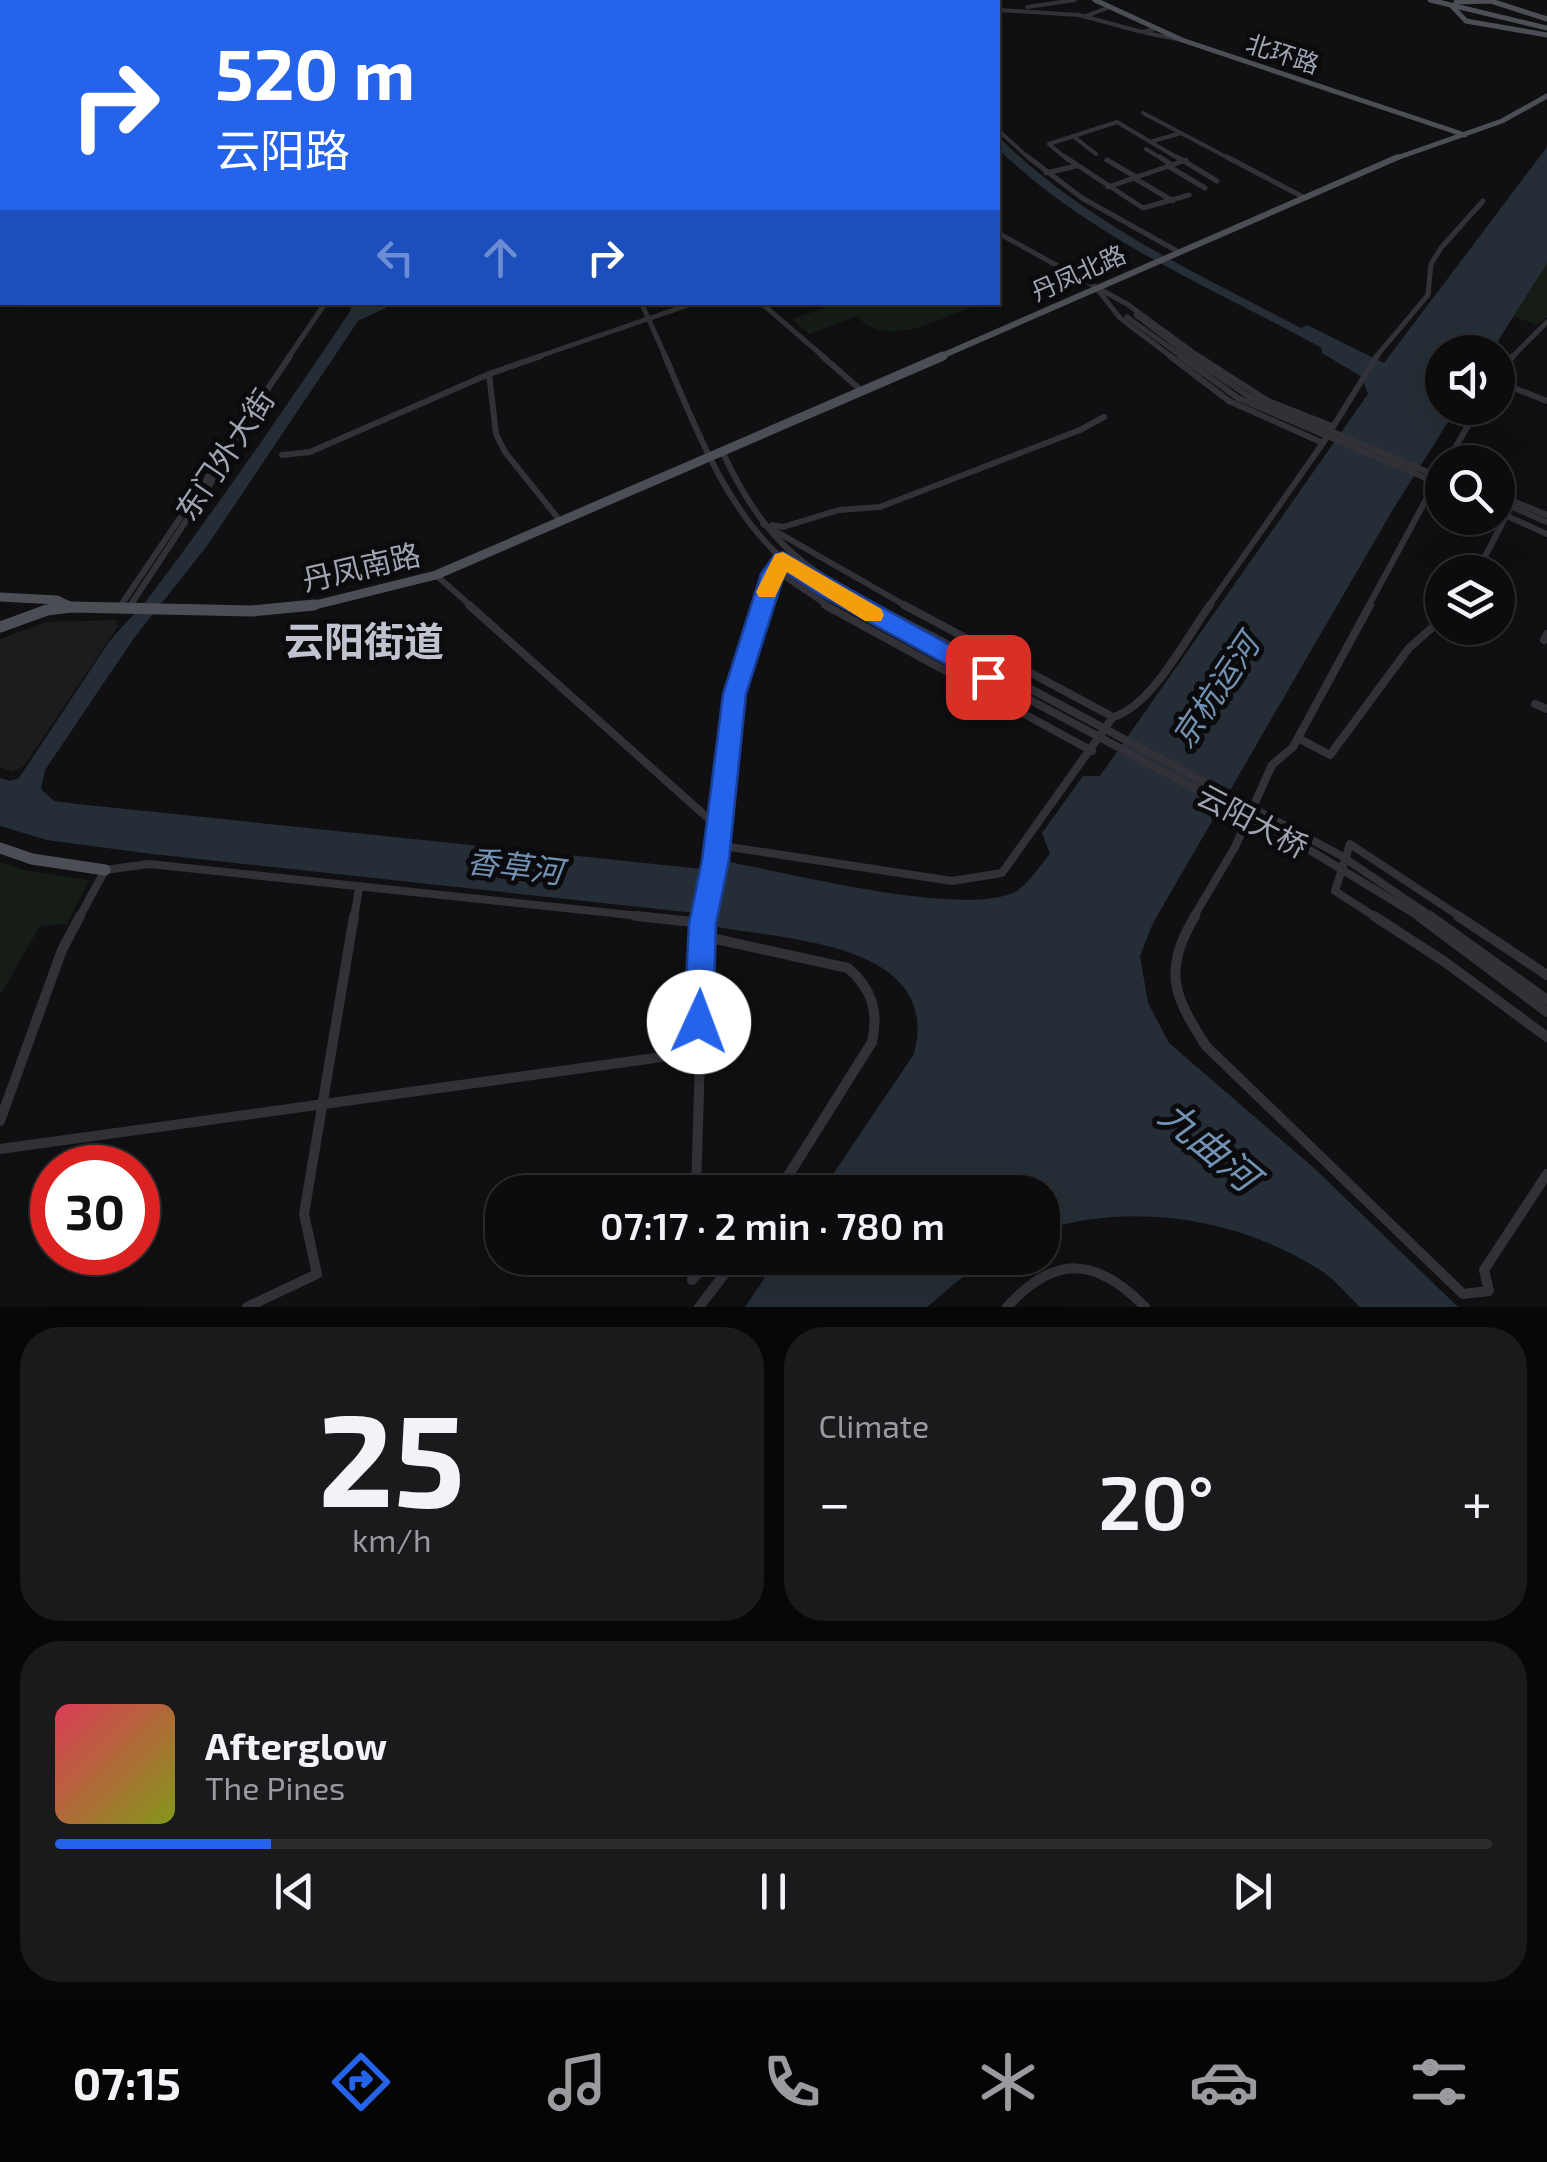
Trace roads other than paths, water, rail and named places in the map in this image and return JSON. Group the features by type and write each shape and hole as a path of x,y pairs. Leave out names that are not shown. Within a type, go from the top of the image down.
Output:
{"main road":[{"name":"北环路","path":"1095,0 1182,40 1462,135"},
{"path":"1430,0 1547,27"},
{"path":"1474,1 1471,4 1478,10"},
{"path":"1446,2 1491,1 1547,27"},
{"path":"1446,2 1474,23 1547,27"},
{"path":"1458,14 1478,10"},
{"name":"丹凤北路","path":"718,455 1370,167 1462,135 1499,127 1547,99"},
{"name":"丹凤南路","path":"0,627 47,610 71,607 252,611 319,604 436,575 718,455"},
{"path":"0,597 57,600 71,607"},
{"path":"0,848 32,859 105,870"}],"street":[{"path":"1000,11 1075,0"},
{"path":"1086,16 1110,7"},
{"path":"1006,10 1086,16 1172,41 1182,40"},
{"path":"1142,32 1155,29"},
{"path":"1143,113 1302,197"},
{"path":"1189,195 1146,208 1077,167 1048,144 1117,122 1217,181"},
{"path":"1000,132 1047,174 1117,222 1172,253"},
{"path":"1151,140 1178,132"},
{"path":"1073,136 1096,154"},
{"path":"1146,150 1206,188"},
{"path":"1107,160 1173,200"},
{"path":"1108,187 1186,160"},
{"path":"1047,174 1077,167"},
{"path":"763,524 846,574 1113,716 1131,712 1323,443 1376,357 1428,295 1432,264 1442,248 1484,201"},
{"path":"1000,234 1127,304 1228,379 1268,401 1332,426"},
{"path":"1095,287 1238,398 1425,473"},
{"path":"1095,287 1120,318 1229,401 1323,443"},
{"name":"东门外大街","path":"130,606 328,305"},
{"path":"641,305 756,533 783,559 827,590 928,640"},
{"path":"282,455 310,452 489,374 688,305"},
{"path":"763,305 862,390"},
{"path":"1515,354 1547,322"},
{"path":"489,374 496,434 560,522"},
{"path":"1515,387 1547,401"},
{"path":"763,524 782,526 839,510 880,507 1080,430 1104,417"},
{"path":"718,455 763,524 804,564 928,640"},
{"path":"1425,508 1298,738 1272,765 1235,847 1189,926 1174,974 1178,1003 1206,1046 1463,1294 1489,1291 1484,1270 1547,1174"},
{"path":"1515,513 1547,525"},
{"path":"1515,513 1547,525"},
{"path":"782,526 794,540 804,564"},
{"path":"696,1175 702,927 716,860 735,694 775,570 783,559"},
{"path":"775,570 866,629 1092,751"},
{"path":"436,575 719,828"},
{"path":"1298,738 1330,755 1409,648 1425,633"},
{"name":"云阳大桥","path":"928,640 1422,914"},
{"path":"1535,704 1547,708"},
{"path":"717,845 952,881 1002,873 1092,751 1113,716"},
{"path":"1547,975 1350,844 1335,890 1446,962 1547,1037"},
{"path":"0,1121 62,950 105,870 149,864 702,927 848,968 862,978 877,1005 878,1023 872,1042 789,1175"},
{"path":"247,1307 317,1274 304,1214 360,888"},
{"path":"1422,914 1547,1000"},
{"path":"1422,914 1547,1012"},
{"path":"0,1150 698,1052"},
{"path":"1007,1307 1029,1280 1067,1268 1104,1272 1125,1284 1144,1307"},
{"path":"692,1280 697,1275"},
{"path":"699,1307 724,1275"}],"water":[{"path":"1000,138 1066,194 1142,243 1301,328 1307,325 1384,363 1547,147 1547,263 1502,335 1425,335 1425,425 1446,425 1434,445 1425,445 1425,459 1153,923 1140,956 1148,1003 1169,1043 1314,1168 1458,1307 1360,1307 1336,1282 1289,1252 1221,1227 1149,1217 1113,1217 1060,1226 1060,1175 832,1175 914,1054 917,1017 906,990 884,969 854,954 819,944 717,927 714,915 152,854 47,840 0,826 0,778 19,778 109,642 150,596 202,526 351,310 350,305 392,305 358,321 207,546 134,638 45,770 41,789 54,801 77,804 721,871 729,862 916,896 988,899 1013,893 1050,854 1042,833 1083,776 1100,776 1368,394 1362,377 1322,353 1322,348 1153,259 1072,209 1000,151"},
{"path":"767,1275 965,1275 927,1307 745,1307"}],"district":[{"name":"云阳街道","path":"364,640"}],"water label":[{"name":"京杭运河","path":"1214,690"},
{"name":"香草河","path":"515,865"},
{"name":"九曲河","path":"1210,1145"}]}
